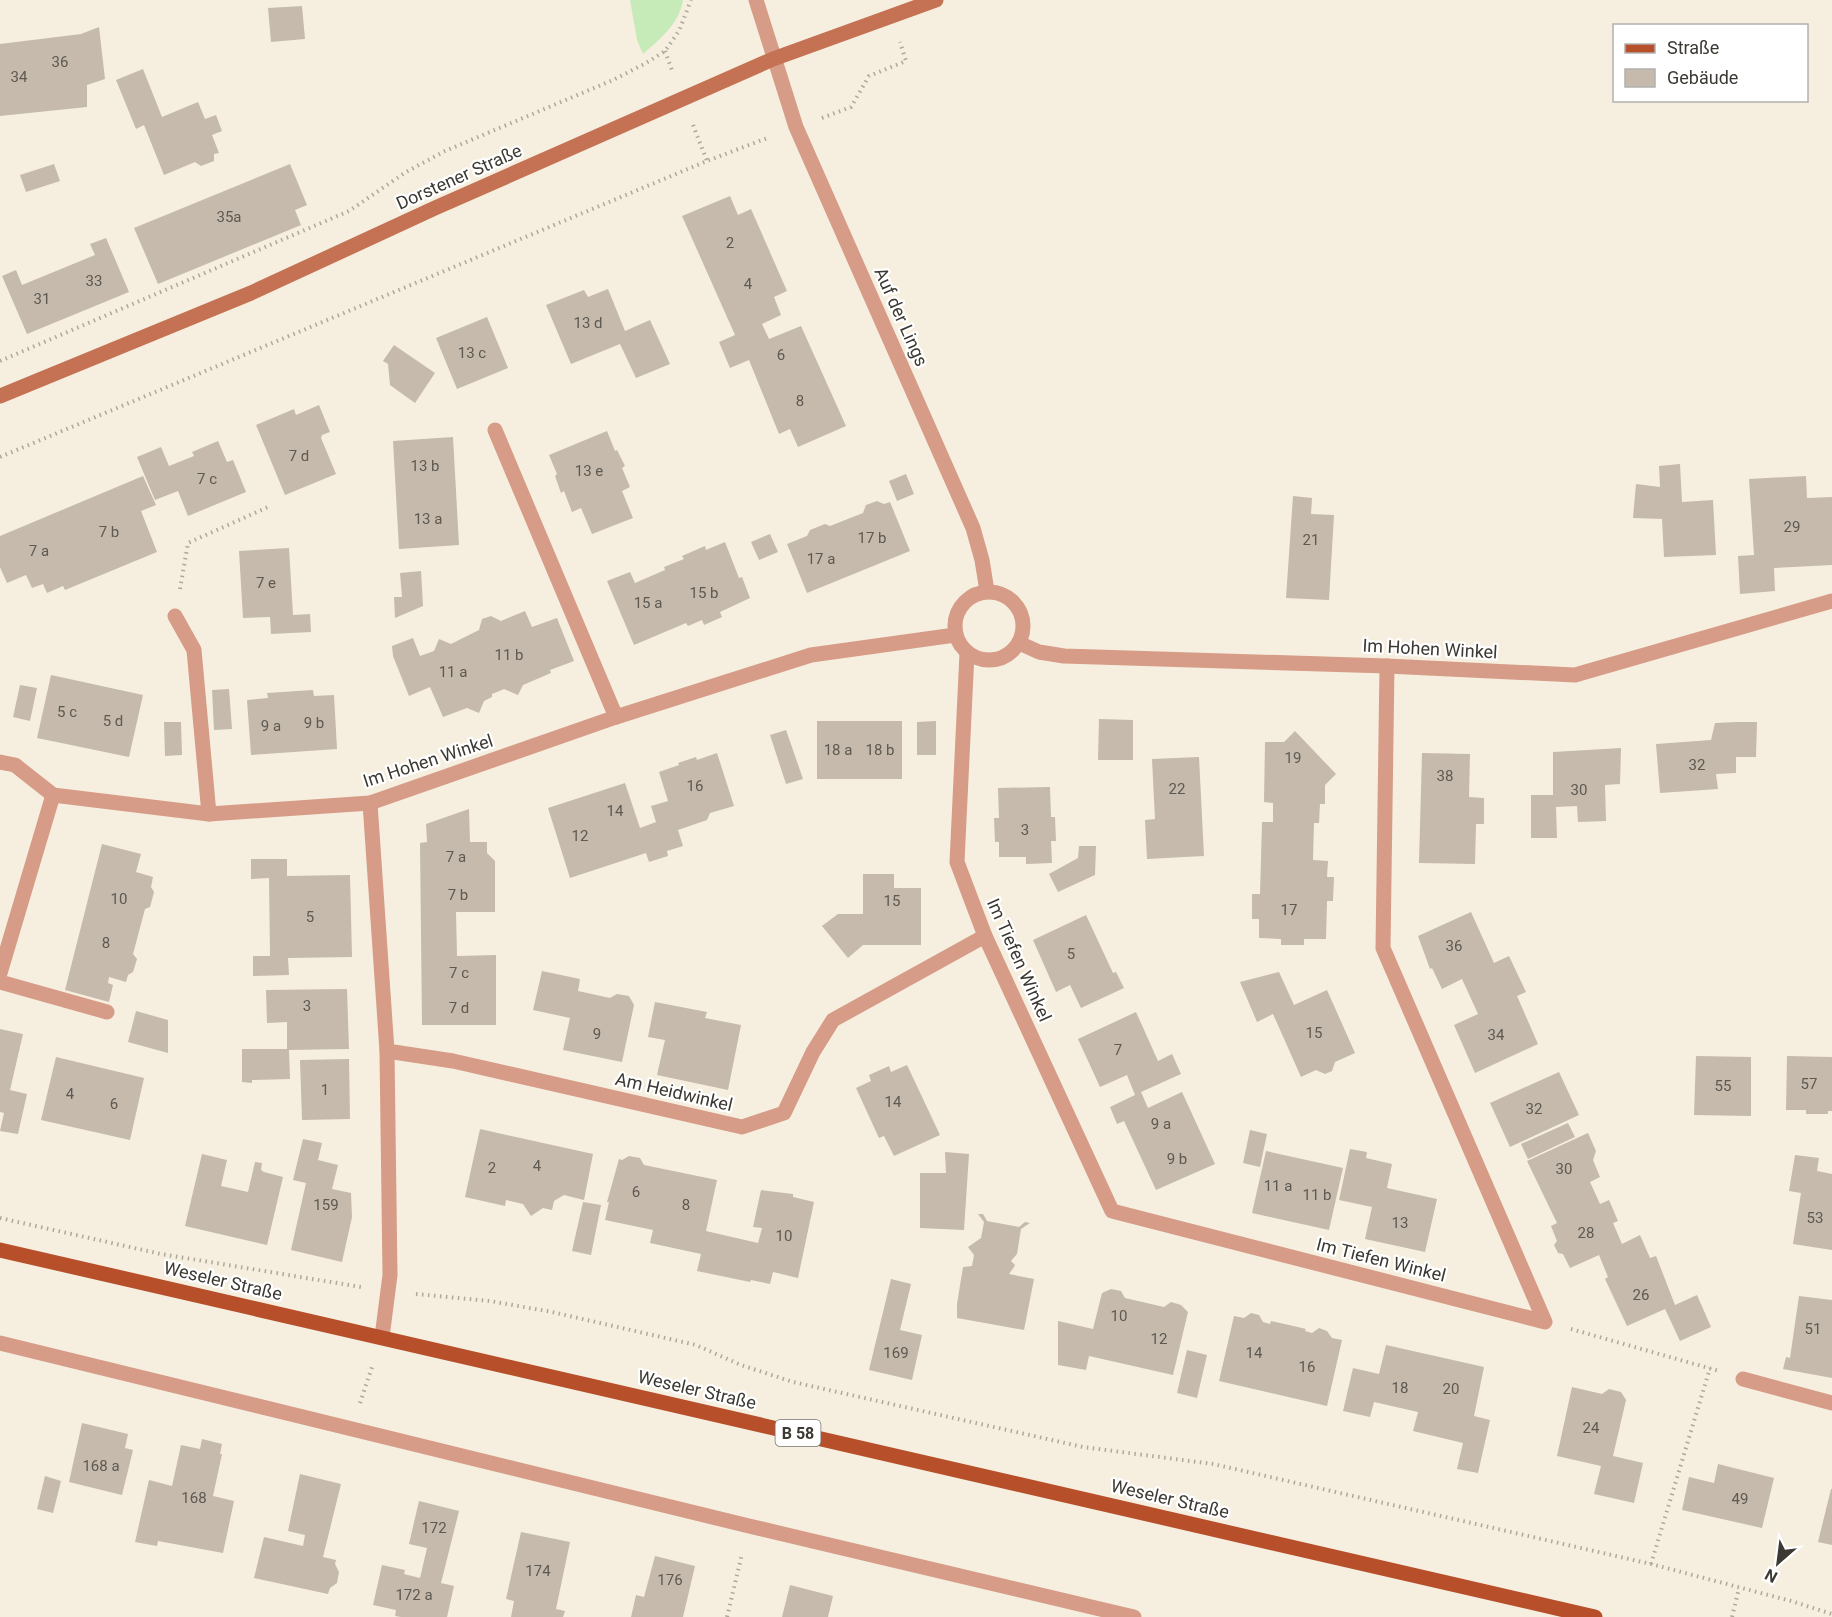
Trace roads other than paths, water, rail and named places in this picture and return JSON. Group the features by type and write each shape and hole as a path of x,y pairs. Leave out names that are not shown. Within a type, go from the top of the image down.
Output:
{"main road":[{"name":"Dorstener Straße","path":"0,396 251,293 435,207 773,59 936,0"},
{"name":"Weseler Straße","path":"0,1250 1595,1617"}],"street":[{"name":"Auf der Lings","path":"756,0 796,128 973,528 982,560 987,591"},
{"path":"495,430 616,717"},
{"path":"987,591 1005,595 1018,608 1023,626 1019,643 1005,657 995,660 985,660 967,653 955,635 956,615 961,606 976,593 987,591"},
{"name":"Im Hohen Winkel","path":"1019,643 1039,652 1064,656 1387,666 1575,675 1832,601"},
{"path":"175,616 194,650 209,814"},
{"name":"Im Hohen Winkel","path":"53,795 209,814 370,803 616,717 811,655 955,635"},
{"name":"Im Tiefen Winkel","path":"967,653 957,862 985,936 1112,1211 1545,1322 1383,948 1387,666"},
{"path":"0,762 15,765 53,795 0,973"},
{"path":"370,803 387,1051 390,1275 382,1337"},
{"name":"Am Heidwinkel","path":"387,1051 453,1061 742,1127 784,1113 813,1052 833,1020 985,936"},
{"path":"0,982 107,1012"},
{"path":"0,1343 749,1526 1134,1617"},
{"path":"1743,1379 1832,1403"}]}
